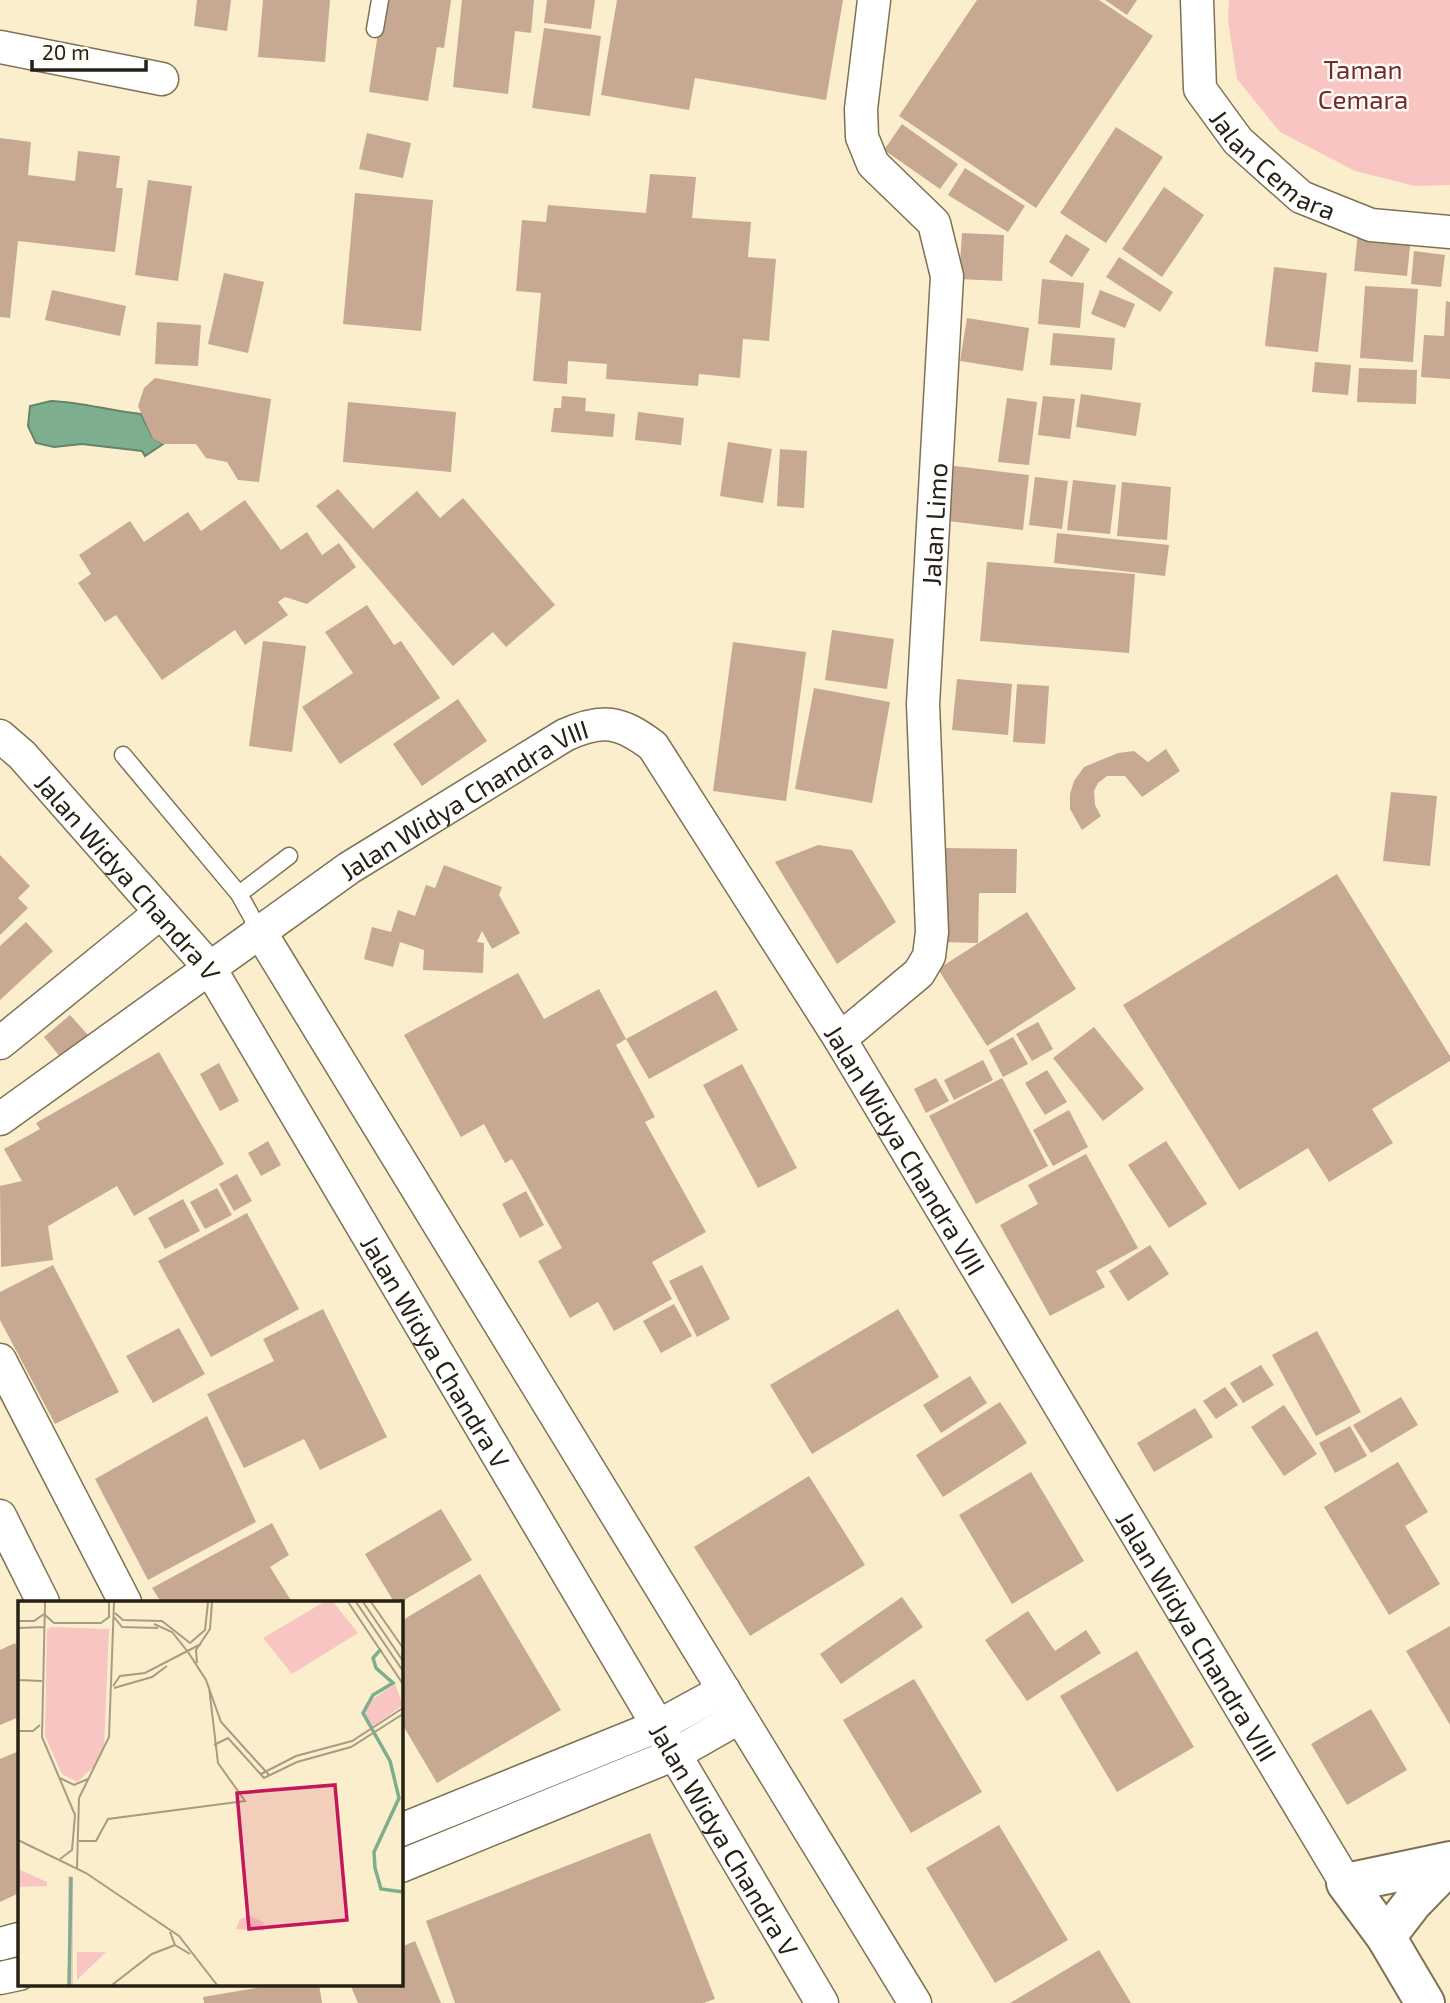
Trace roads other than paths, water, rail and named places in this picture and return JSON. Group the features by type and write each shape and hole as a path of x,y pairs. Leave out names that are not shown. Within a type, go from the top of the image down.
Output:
{"street":[{"name":"Jalan Limo","path":"840,1039 919,973 929,956 932,932 923,704 947,276 934,223 873,164 862,137 861,109 874,0"},
{"name":"Jalan Cemara","path":"1198,0 1200,89 1238,141 1301,197 1371,225 1450,232"},
{"path":"0,47 162,79"},
{"name":"Jalan Widya Chandra VIII","path":"0,1119 349,868 565,735 603,722 631,730 653,746 840,1039 1346,1883 1386,1937 1425,2003"},
{"name":"Jalan Widya Chandra V","path":"0,736 22,755 209,967 822,2003"},
{"path":"0,1043 160,913"},
{"path":"260,930 915,2003"},
{"path":"0,1360 124,1601"},
{"path":"0,1516 42,1601"},
{"path":"402,1830 658,1726 724,1690"},
{"path":"402,1866 675,1754 740,1717"},
{"path":"1346,1883 1450,1863"},
{"path":"1386,1937 1413,1902 1450,1863"},
{"path":"0,1944 18,1939"},
{"path":"0,1978 18,1974"}],"lane":[{"path":"375,29 380,0"},
{"path":"123,755 239,894 260,930"},
{"path":"239,894 289,856"}],"park label":[{"name":"Taman Cemara","path":"1363,83"}]}
